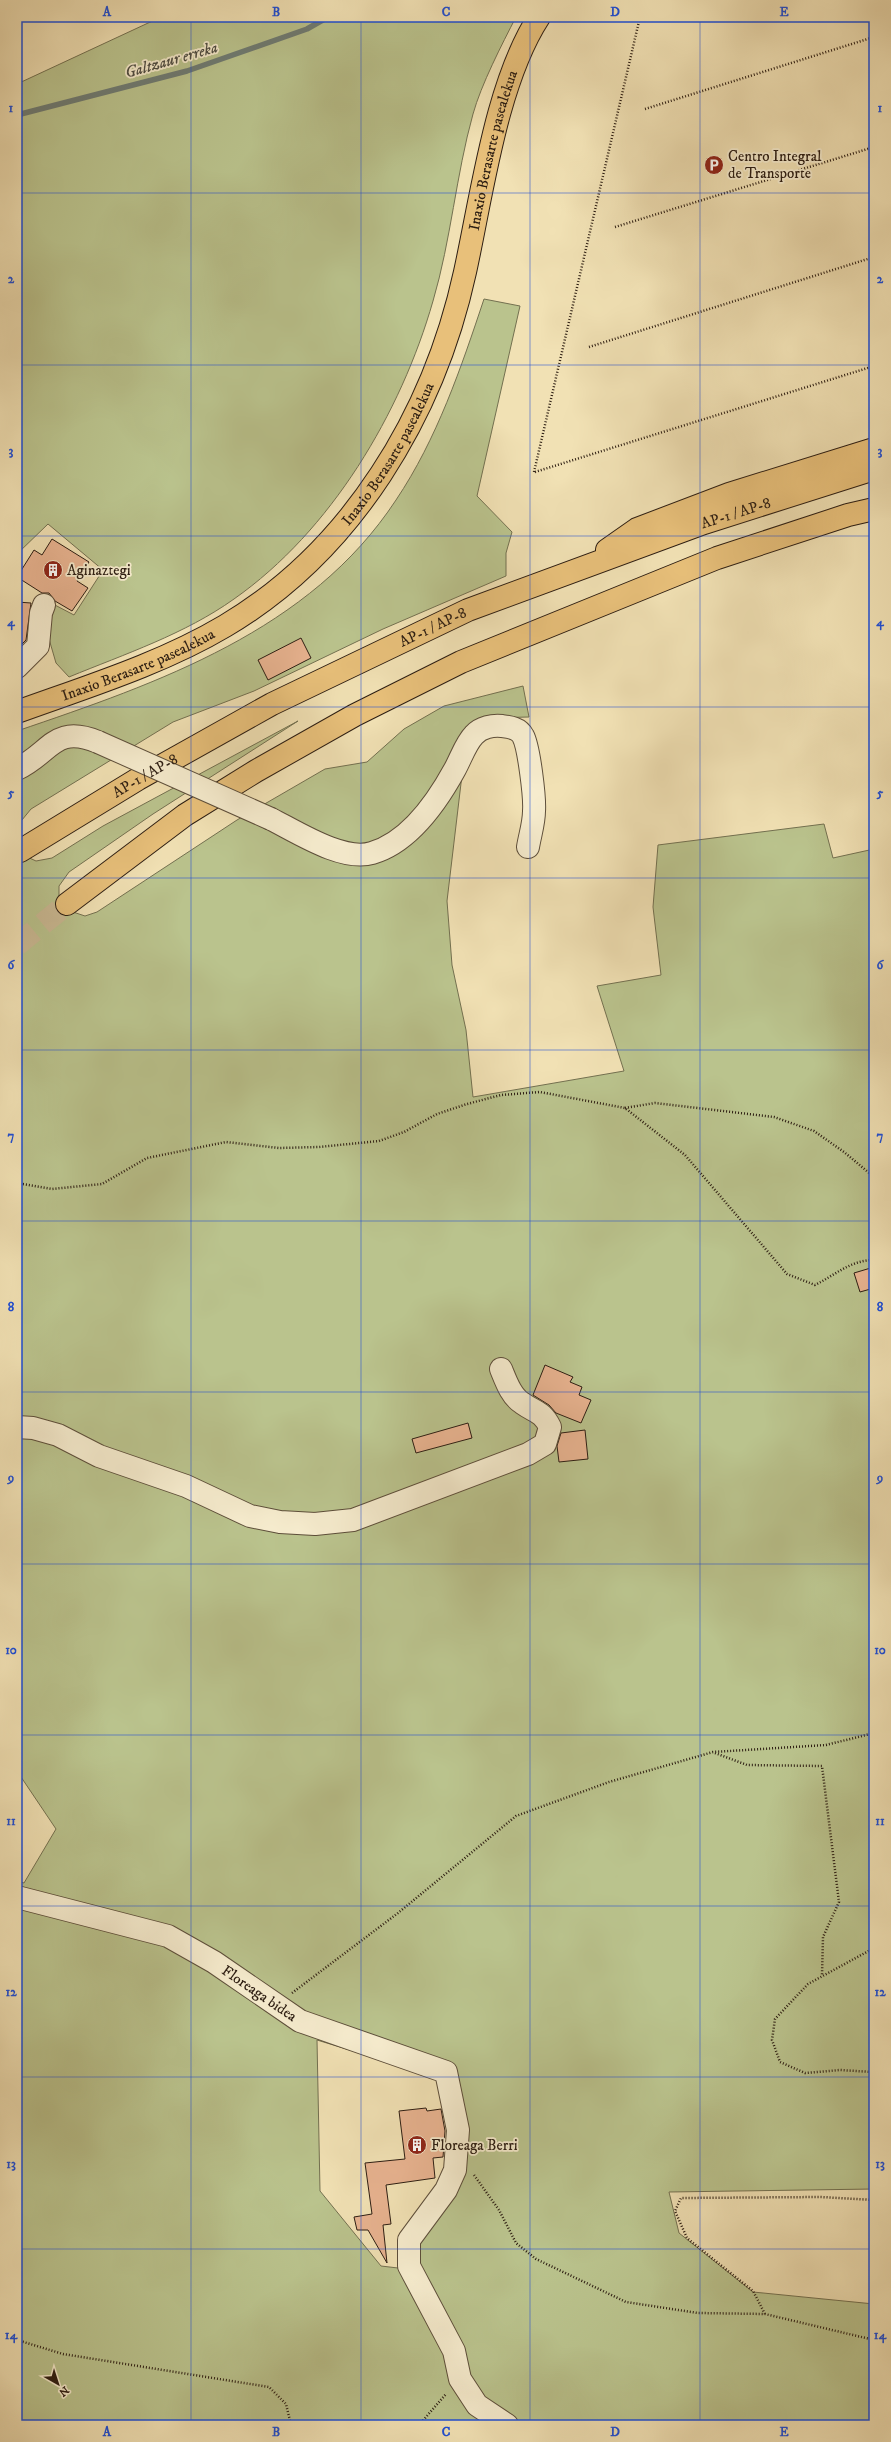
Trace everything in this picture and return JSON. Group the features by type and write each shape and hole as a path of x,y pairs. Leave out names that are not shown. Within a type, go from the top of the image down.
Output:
{"main road":[{"name":"Inaxio Berasarte pasealekua","path":"17,712 180,649 224,627 263,602 296,574 354,512 380,476 400,444 418,410 438,365 462,289 492,144 517,64 539,17"},
{"path":"576,570 636,529 729,494 874,450"},
{"name":"AP-1 / AP-8","path":"20,851 138,779 272,704 468,610 704,523 874,469"},
{"path":"67,904 185,815 256,771 355,715 461,662 717,558 848,515 874,509"}],"street":[{"path":"17,667 38,646 40,613 44,605"},
{"path":"17,769 28,764 55,741 68,736 83,736 271,819 338,851 356,856 372,854 392,845 414,826 441,794 474,735 485,728 498,726 513,727 523,735 527,748 534,810 528,847"},
{"path":"17,1427 33,1428 58,1435 98,1456 186,1486 250,1516 280,1522 301,1523 352,1520 528,1454 545,1444 550,1427 544,1415 521,1403 508,1388 501,1369"},
{"name":"Floreaga bidea","path":"17,1897 168,1936 214,1962 300,2021 446,2072 458,2130 455,2170 446,2190 409,2240 409,2266 454,2351 460,2379"},
{"path":"460,2379 477,2405 506,2425"}],"path":[{"path":"640,17 534,472 874,366"},
{"path":"645,109 874,37"},
{"path":"615,227 874,146"},
{"path":"589,347 874,257"},
{"path":"17,1183 52,1189 102,1184 147,1158 226,1142 279,1148 319,1148 379,1141 404,1132 437,1114 501,1095 540,1092 625,1108 655,1103 774,1117 814,1131 874,1177"},
{"path":"625,1108 685,1155 787,1274 816,1285 831,1277 841,1269 862,1260 874,1260"},
{"path":"271,2002 295,1992 307,1983 398,1913 516,1816 609,1782 713,1752 826,1745 874,1733"},
{"path":"713,1752 747,1765 822,1766 839,1902 823,1937 822,1976"},
{"path":"874,1948 808,1984 775,2019 772,2040 780,2062 805,2073 840,2070 872,2072 874,2075"},
{"path":"472,2170 474,2177 499,2210 516,2243 536,2259 626,2302 698,2313 765,2314 874,2340"},
{"path":"765,2314 753,2291 687,2238 675,2211 681,2198 821,2197 874,2200"},
{"path":"17,2340 63,2354 269,2387 286,2404 291,2425"},
{"path":"419,2425 460,2379"}],"green space":[{"path":"161,17 516,17 486,78 473,114 462,160 439,278 419,343 402,385 382,427 358,466 331,504 302,540 269,571 234,599 195,623 175,633 69,677 56,663 47,632 53,604 74,615 103,570 48,524 17,554 17,84"},
{"path":"484,299 520,306 477,496 512,532 506,553 506,576 383,629 254,691 173,722 31,809 17,826 17,731 124,693 227,647 275,618 320,585 361,546 396,500 424,453 457,377"},
{"path":"523,686 529,717 487,718 462,775 447,901 452,965 466,1030 473,1097 624,1071 597,986 661,975 653,907 658,845 824,824 833,858 874,849 874,2189 669,2192 679,2233 753,2292 874,2304 874,2425 17,2425 17,1881 24,1883 56,1829 17,1771 17,846 23,855 36,861 52,858 103,826 298,721 153,814 69,872 59,886 59,897 70,911 85,916 97,912 237,820 325,769 367,762 404,729 444,706","holes":["317,2040 441,2078 458,2170 398,2268 381,2266 320,2191"]}],"building":[{"name":"Aginaztegi","path":"52,539 89,562 77,581 88,588 72,611 55,601 49,593 42,593 17,577 34,550 42,555"},
{"path":"17,602 31,603 26,640 17,649"},
{"path":"301,638 311,658 268,680 258,660"},
{"path":"874,1267 874,1288 860,1292 854,1273"},
{"path":"545,1365 573,1377 570,1382 582,1387 579,1395 591,1400 581,1423 556,1413 549,1405 533,1395"},
{"path":"468,1423 472,1438 416,1453 412,1439"},
{"path":"585,1430 588,1459 559,1462 557,1446 561,1433"},
{"path":"426,2108 427,2111 441,2109 445,2131 443,2157 433,2158 435,2178 386,2185 391,2224 383,2225 387,2263 368,2230 357,2230 354,2217 372,2214 365,2163 405,2159 399,2111"}],"waterway":[{"name":"Galtzaur erreka","path":"17,115 187,71 307,29 328,17"}],"tunnel":[{"path":"17,945 67,904"}],"place":[{"name":"Centro Integral de Transporte","path":"714,165"},
{"name":"Aginaztegi","path":"53,570"},
{"name":"Floreaga Berri","path":"417,2145"}]}
